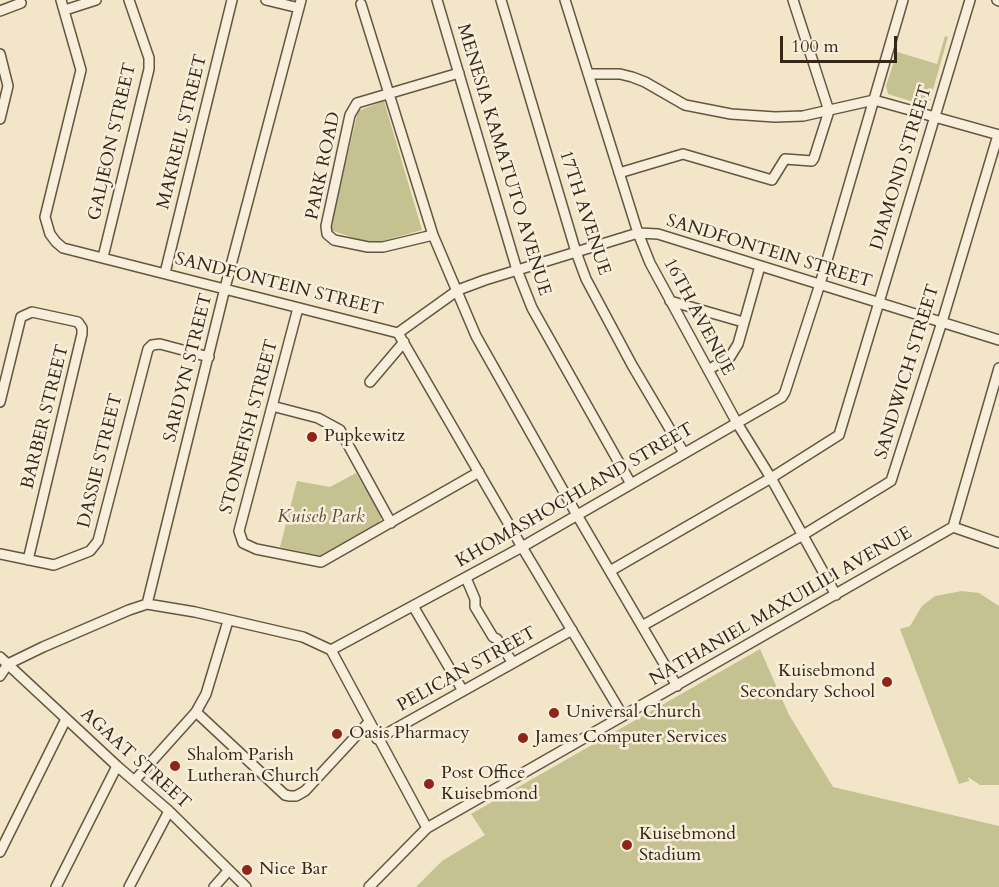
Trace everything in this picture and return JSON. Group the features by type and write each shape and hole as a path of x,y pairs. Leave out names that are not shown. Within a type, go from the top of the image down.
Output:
{"street":[{"path":"63,5 96,0"},
{"name":"GALJEON STREET","path":"103,257 149,69 148,58 129,0"},
{"name":"MAKREIL STREET","path":"165,273 232,0"},
{"path":"266,0 300,4"},
{"name":"MENESIA KAMATUTO AVENUE","path":"437,0 517,270 532,308 631,484"},
{"name":"17TH AVENUE","path":"501,0 586,279 684,453"},
{"name":"16TH AVENUE","path":"565,0 638,233 650,263 736,423 771,478 836,595"},
{"path":"619,173 683,154 772,180 785,159 807,162 814,158 829,111 793,0"},
{"name":"KHOMASHOCHLAND STREET","path":"331,650 522,547 777,400 785,392 820,284 903,0"},
{"name":"DIAMOND STREET","path":"610,571 771,478 835,439 841,432 970,0"},
{"path":"0,11 21,3"},
{"name":"SARDYN STREET","path":"147,604 225,288 300,4"},
{"path":"361,4 433,235 486,355 677,686"},
{"name":"SANDFONTEIN STREET","path":"63,5 81,70 45,218 50,234 63,248 398,333 458,290 638,233 658,234 999,340"},
{"path":"0,54 8,86 0,119"},
{"name":"PARK ROAD","path":"433,235 383,248 368,247 334,240 327,234 326,226 350,115 357,103 459,73"},
{"path":"588,74 620,74 633,77 685,105 730,114 803,116 874,100 999,135"},
{"name":"SANDWICH STREET","path":"642,626 803,535 891,481 999,135"},
{"path":"708,370 730,357 738,344 760,266"},
{"path":"670,301 743,322"},
{"name":"STONEFISH STREET","path":"298,308 239,531 243,543 256,549 321,562 479,472"},
{"name":"BARBER STREET","path":"0,402 21,317 32,312 78,322 82,328 82,334 28,560"},
{"path":"398,333 623,716"},
{"path":"370,382 404,342"},
{"name":"DASSIE STREET","path":"0,554 54,565 90,551 98,541 148,349 152,345 160,344 208,357"},
{"path":"999,368 953,527 999,543"},
{"path":"272,406 318,418 340,430 392,523"},
{"name":"NATHANIEL MAXUILILI AVENUE","path":"369,887 427,828 953,527"},
{"path":"466,578 475,599 475,607 493,637 497,639 513,663"},
{"path":"0,676 8,664 147,604 303,637 331,650 368,723 427,828"},
{"path":"413,606 463,691"},
{"path":"135,780 196,712 206,694 228,621"},
{"name":"PELICAN STREET","path":"377,738 572,630"},
{"name":"AGAAT STREET","path":"0,657 169,811 246,887"},
{"path":"196,712 285,795 290,796 297,796 305,791 368,723"},
{"path":"0,852 66,719"},
{"path":"56,887 117,766"},
{"path":"129,887 169,811"},
{"path":"214,887 229,870"}],"green space":[{"path":"945,36 948,37 930,100 923,105 888,94 886,86 897,52 937,64"},
{"path":"384,101 422,230 372,244 330,230 358,111"},
{"name":"Kuiseb Park","path":"356,473 382,516 378,525 322,556 280,547 297,481 330,487"},
{"path":"962,591 979,593 999,606 999,785 980,785 968,777 969,781 959,784 900,629 910,626 922,606 935,596"},
{"path":"760,649 789,715 833,787 999,826 999,887 416,887 442,861 485,835 471,814"}],"place":[{"name":"Pupkewitz","path":"312,437"},
{"name":"Kuisebmond Secondary School","path":"887,682"},
{"name":"Universal Church","path":"554,713"},
{"name":"Oasis Pharmacy","path":"337,734"},
{"name":"James Computer Services","path":"523,738"},
{"name":"Shalom Parish Lutheran Church","path":"175,766"},
{"name":"Post Office Kuisebmond","path":"429,784"},
{"name":"Kuisebmond Stadium","path":"627,845"},
{"name":"Nice Bar","path":"247,870"}]}
